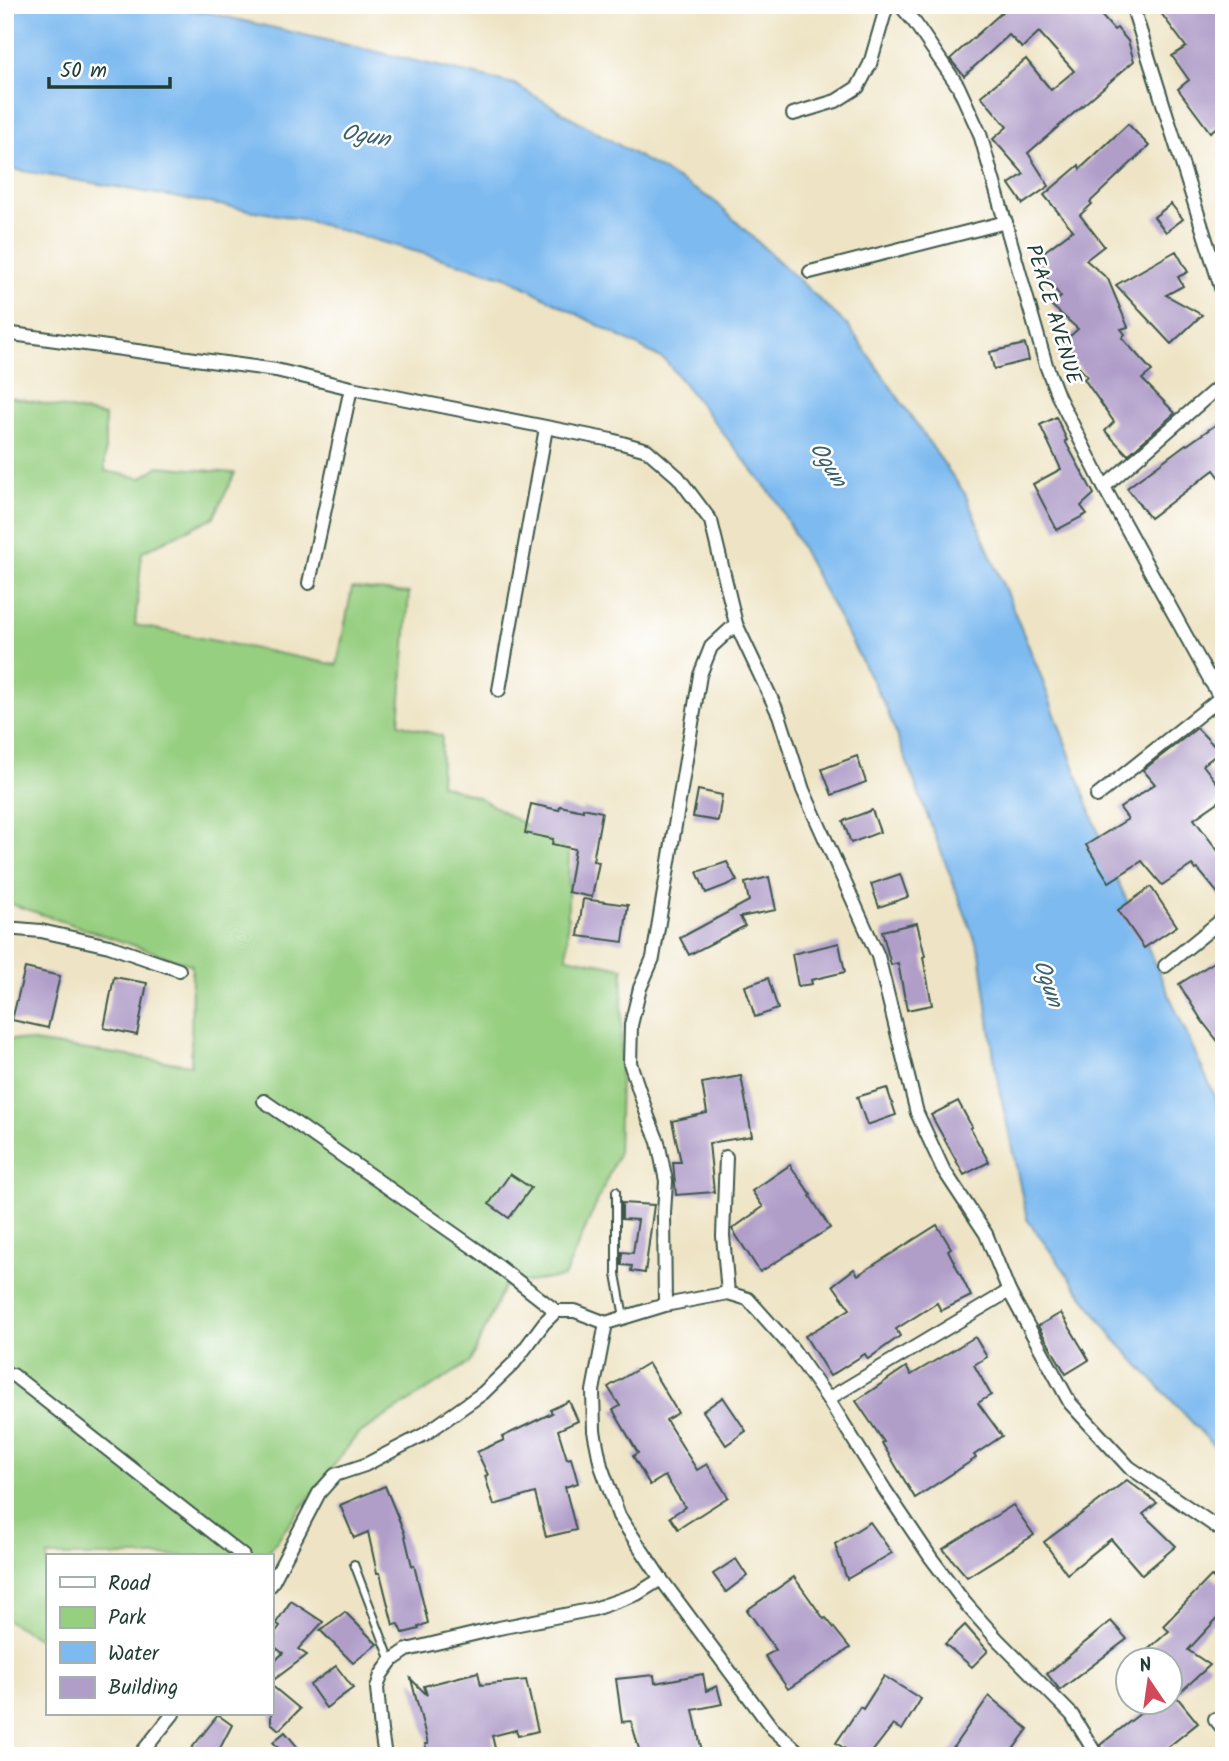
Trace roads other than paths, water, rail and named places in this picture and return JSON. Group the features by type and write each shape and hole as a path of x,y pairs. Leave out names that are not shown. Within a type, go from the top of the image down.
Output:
{"street":[{"path":"793,114 836,101 858,87 870,64 887,5"},
{"name":"PEACE AVENUE","path":"900,5 958,86 980,134 1046,365 1058,396 1104,487 1222,701"},
{"path":"1132,5 1224,297"},
{"path":"810,272 1006,222"},
{"path":"5,332 276,370 351,388 611,440 647,450 678,477 710,521 736,624 779,715 803,790 878,957 917,1113 943,1169 986,1234 1009,1290 1070,1402 1129,1467 1224,1532"},
{"path":"1104,487 1224,382"},
{"path":"310,583 351,388"},
{"path":"499,690 546,428"},
{"path":"664,1305 666,1181 659,1142 630,1063 631,1025 640,988 653,958 700,675 711,646 736,624"},
{"path":"1210,681 1224,670"},
{"path":"1097,796 1222,701"},
{"path":"1165,966 1224,918"},
{"path":"5,928 41,931 109,946 179,970"},
{"path":"264,1101 480,1252 556,1311 575,1311 606,1323 664,1305 728,1293 748,1299 792,1348 931,1558 965,1603 1072,1715 1097,1756"},
{"path":"726,1157 723,1236 728,1293"},
{"path":"828,1399 1009,1290"},
{"path":"273,1579 319,1493 335,1475 365,1465 425,1434 483,1393 514,1363 556,1311"},
{"path":"606,1323 593,1391 594,1431 601,1466 619,1517 772,1728 803,1756"},
{"path":"13,1376 240,1554"},
{"path":"385,1756 377,1688 391,1661 407,1650 594,1609 637,1594 661,1578"},
{"path":"139,1756 171,1716"},
{"path":"1215,1719 1224,1730"}],"lane":[{"path":"616,1191 616,1274 624,1317"},
{"path":"354,1564 391,1661"}],"water":[{"name":"Ogun","path":"5,5 147,5 210,13 514,84 713,200 849,327 965,494 1039,671 1108,859 1224,1117 1224,1457 1112,1336 1027,1219 996,1072 980,953 885,705 776,500 665,360 506,277 301,219 5,168"}]}
